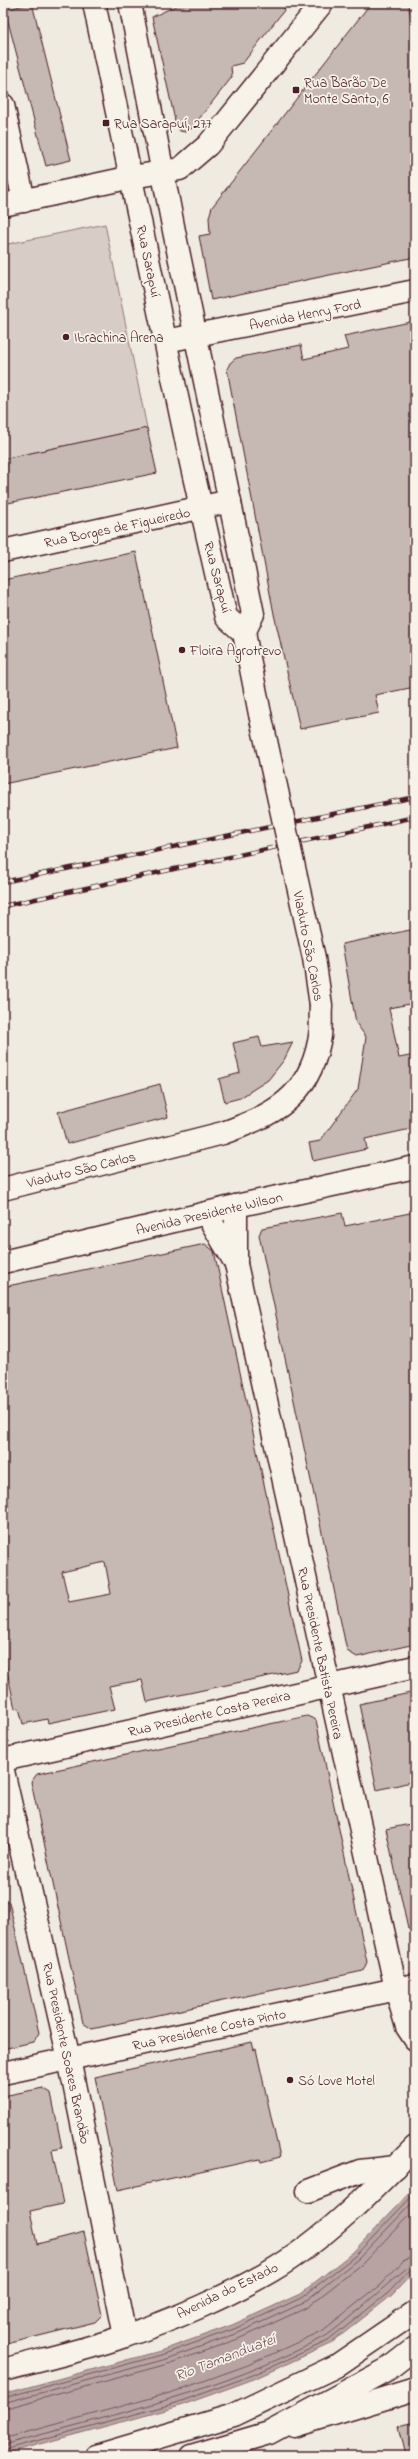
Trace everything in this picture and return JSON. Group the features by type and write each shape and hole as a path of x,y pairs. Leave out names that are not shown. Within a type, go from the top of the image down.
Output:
{"main road":[{"name":"Rua Sarapuí","path":"94,3 132,177 200,508 226,617 244,633 252,614 162,173 130,3"},
{"path":"3,205 132,177 180,170 208,145 322,3"},
{"path":"3,105 24,201"},
{"name":"Avenida Henry Ford","path":"166,341 415,291"},
{"name":"Rua Borges de Figueiredo","path":"3,551 230,501"},
{"name":"Viaduto São Carlos","path":"3,1189 223,1133 255,1121 285,1102 307,1079 319,1041 321,1005 314,958 260,714 244,633"},
{"name":"Avenida Presidente Wilson","path":"3,1262 236,1206 415,1166"},
{"name":"Rua Presidente Batista Pereira","path":"236,1206 236,1264 329,1686 405,1987 407,2027 415,2039"},
{"name":"Rua Presidente Batista Pereira","path":"206,1213 236,1264"},
{"name":"Rua Presidente Costa Pereira","path":"3,1760 415,1667"},
{"name":"Rua Presidente Soares Brandão","path":"3,1771 69,2059 125,2336"},
{"name":"Rua Presidente Costa Pinto","path":"3,2073 405,1987"},
{"name":"Avenida do Estado","path":"3,2370 125,2336 217,2297 271,2271 311,2242 396,2167 415,2147"},
{"path":"308,2191 360,2171 396,2167"},
{"path":"96,2456 234,2415 336,2366 415,2312"},
{"path":"269,2433 388,2369 415,2348"},
{"path":"191,2456 415,2389"}],"shaded area":[{"name":"Ibrachina Arena","path":"105,224 147,428 3,459 3,245"}],"water":[{"name":"Rio Tamanduateí","path":"415,2187 415,2271 391,2296 330,2344 254,2379 177,2407 3,2454 3,2394 160,2351 232,2325 300,2294 352,2253"}],"building":[{"path":"32,3 71,160 46,166 5,10"},
{"path":"182,3 277,3 285,9 243,63 231,66 232,77 191,129 185,132 180,131 176,125 152,17"},
{"path":"371,3 408,3 415,38 415,257 211,300 199,236 210,234 209,217 212,207"},
{"path":"415,321 415,687 375,695 379,713 300,729 274,614 227,369 230,363 236,358 301,345 304,359 348,349 344,336"},
{"path":"147,428 157,473 3,504 3,459"},
{"path":"136,552 177,748 3,784 3,580"},
{"path":"415,929 415,1003 389,1008 399,1058 415,1055 415,1128 365,1139 367,1149 313,1161 309,1143 320,1141 358,1089 366,1037 356,1023 342,944"},
{"path":"259,1037 262,1047 293,1042 284,1060 268,1080 240,1098 225,1102 219,1079 240,1073 233,1043"},
{"path":"160,1084 168,1117 67,1144 58,1112"},
{"path":"415,1212 415,1644 357,1657 347,1651 259,1235 262,1228 342,1213 345,1226"},
{"path":"205,1244 214,1251 302,1661 297,1670 147,1702 142,1680 109,1686 115,1709 48,1723 47,1719 23,1724 19,1708 15,1709 3,1651 3,1287","holes":["105,1562 111,1594 69,1602 62,1572"]},
{"path":"415,1692 415,1781 377,1790 359,1704"},
{"path":"307,1716 316,1720 367,1962 363,1971 92,2029 83,2023 31,1782 37,1774"},
{"path":"415,1823 415,1929 408,1929 386,1829"},
{"path":"3,1902 9,1902 39,2033 33,2042 3,2049"},
{"path":"252,2042 254,2050 256,2049 280,2157 261,2162 260,2159 118,2190 95,2077"},
{"path":"43,2088 51,2093 62,2148 52,2150 63,2204 30,2211 37,2244 84,2232 102,2315 95,2322 3,2345 3,2096"},
{"path":"415,2422 415,2456 406,2456 399,2426"}],"railway":[{"path":"3,882 415,797"},
{"path":"3,906 415,817"}],"place":[{"name":"Rua Barão De Monte Santo, 6","path":"296,90"},
{"name":"Rua Sarapuí, 277","path":"106,123"},
{"name":"Ibrachina Arena","path":"66,337"},
{"name":"Floira Agrotrevo","path":"182,650"},
{"name":"Só Love Motel","path":"290,2080"}]}
